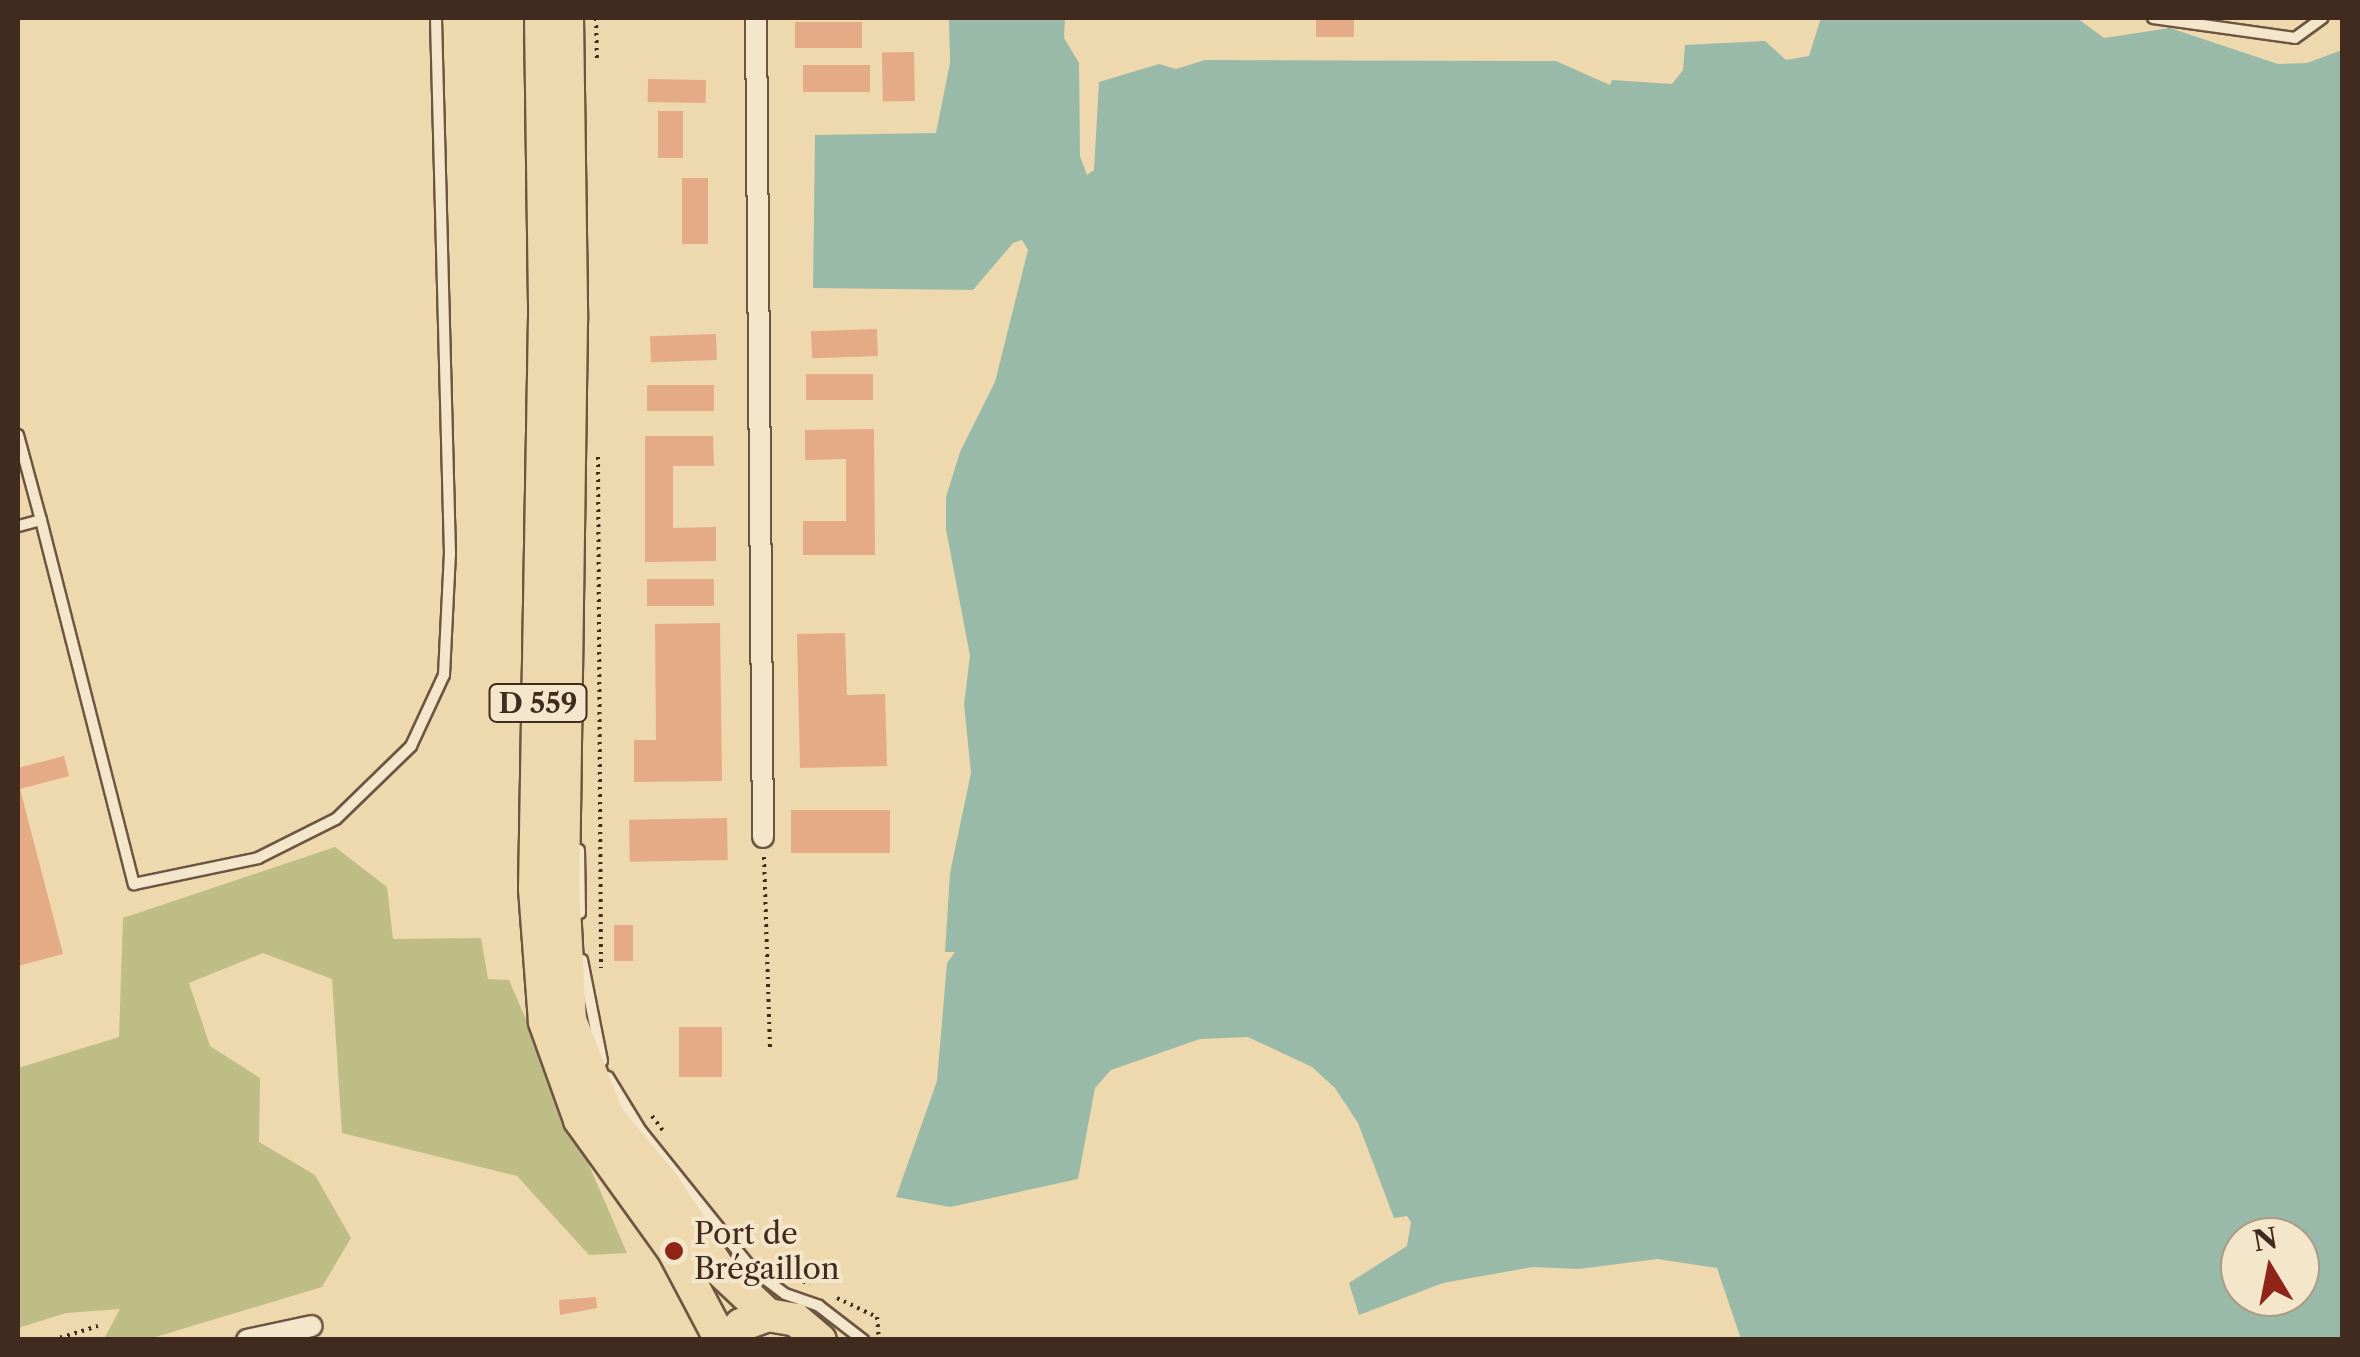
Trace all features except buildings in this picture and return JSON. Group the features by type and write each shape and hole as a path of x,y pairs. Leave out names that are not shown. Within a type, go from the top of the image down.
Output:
{"main road":[{"name":"D 559","path":"541,18 545,317 536,889 545,1022 580,1120 674,1251 724,1340"},
{"name":"D 559","path":"567,18 564,960 570,1020 586,1073 608,1117 663,1184 719,1269 768,1315"},
{"path":"724,1340 741,1325 768,1315 796,1320 820,1340"}],"street":[{"path":"756,18 763,837"},
{"path":"246,1340 312,1326"}],"lane":[{"path":"18,435 134,884 258,858 336,820 412,746 444,675 450,554 436,18"},
{"path":"2153,18 2295,38 2322,18"},
{"path":"18,526 41,520"},
{"path":"566,698 580,943 604,1068 641,1130 752,1269 862,1340"}],"path":[{"path":"596,18 596,76"},
{"path":"598,449 602,973"},
{"path":"763,837 770,1052"},
{"path":"649,1112 671,1140"},
{"path":"775,1267 814,1287"},
{"path":"830,1294 877,1316 880,1338"},
{"path":"52,1340 98,1326"}],"shaded area":[{"path":"949,18 1065,18 1064,38 1079,63 1080,156 1087,175 1094,170 1099,82 1159,64 1176,69 1205,60 1556,61 1610,85 1612,80 1672,84 1683,70 1685,45 1765,41 1786,60 1809,56 1821,18 2077,18 2104,38 2170,28 2278,64 2307,63 2342,50 2342,1339 1741,1339 1717,1268 1657,1259 1579,1269 1533,1267 1443,1283 1359,1315 1349,1283 1407,1246 1411,1222 1407,1216 1394,1218 1358,1123 1335,1088 1312,1067 1248,1037 1200,1039 1111,1070 1095,1088 1078,1179 950,1207 896,1197 937,1081 947,963 955,952 945,952 950,873 971,773 964,704 970,656 946,529 946,497 960,452 995,382 1028,250 1022,240 1013,243 973,290 813,288 815,135 936,133 950,63"},
{"path":"335,847 387,887 393,939 481,938 488,979 509,980 627,1253 589,1255 517,1176 342,1133 332,979 263,953 189,983 210,1046 260,1078 259,1142 315,1175 351,1238 322,1287 149,1339 104,1339 120,1309 66,1313 18,1328 18,1068 119,1037 123,918"}],"place":[{"name":"Port de Brégaillon","path":"674,1251"}]}
